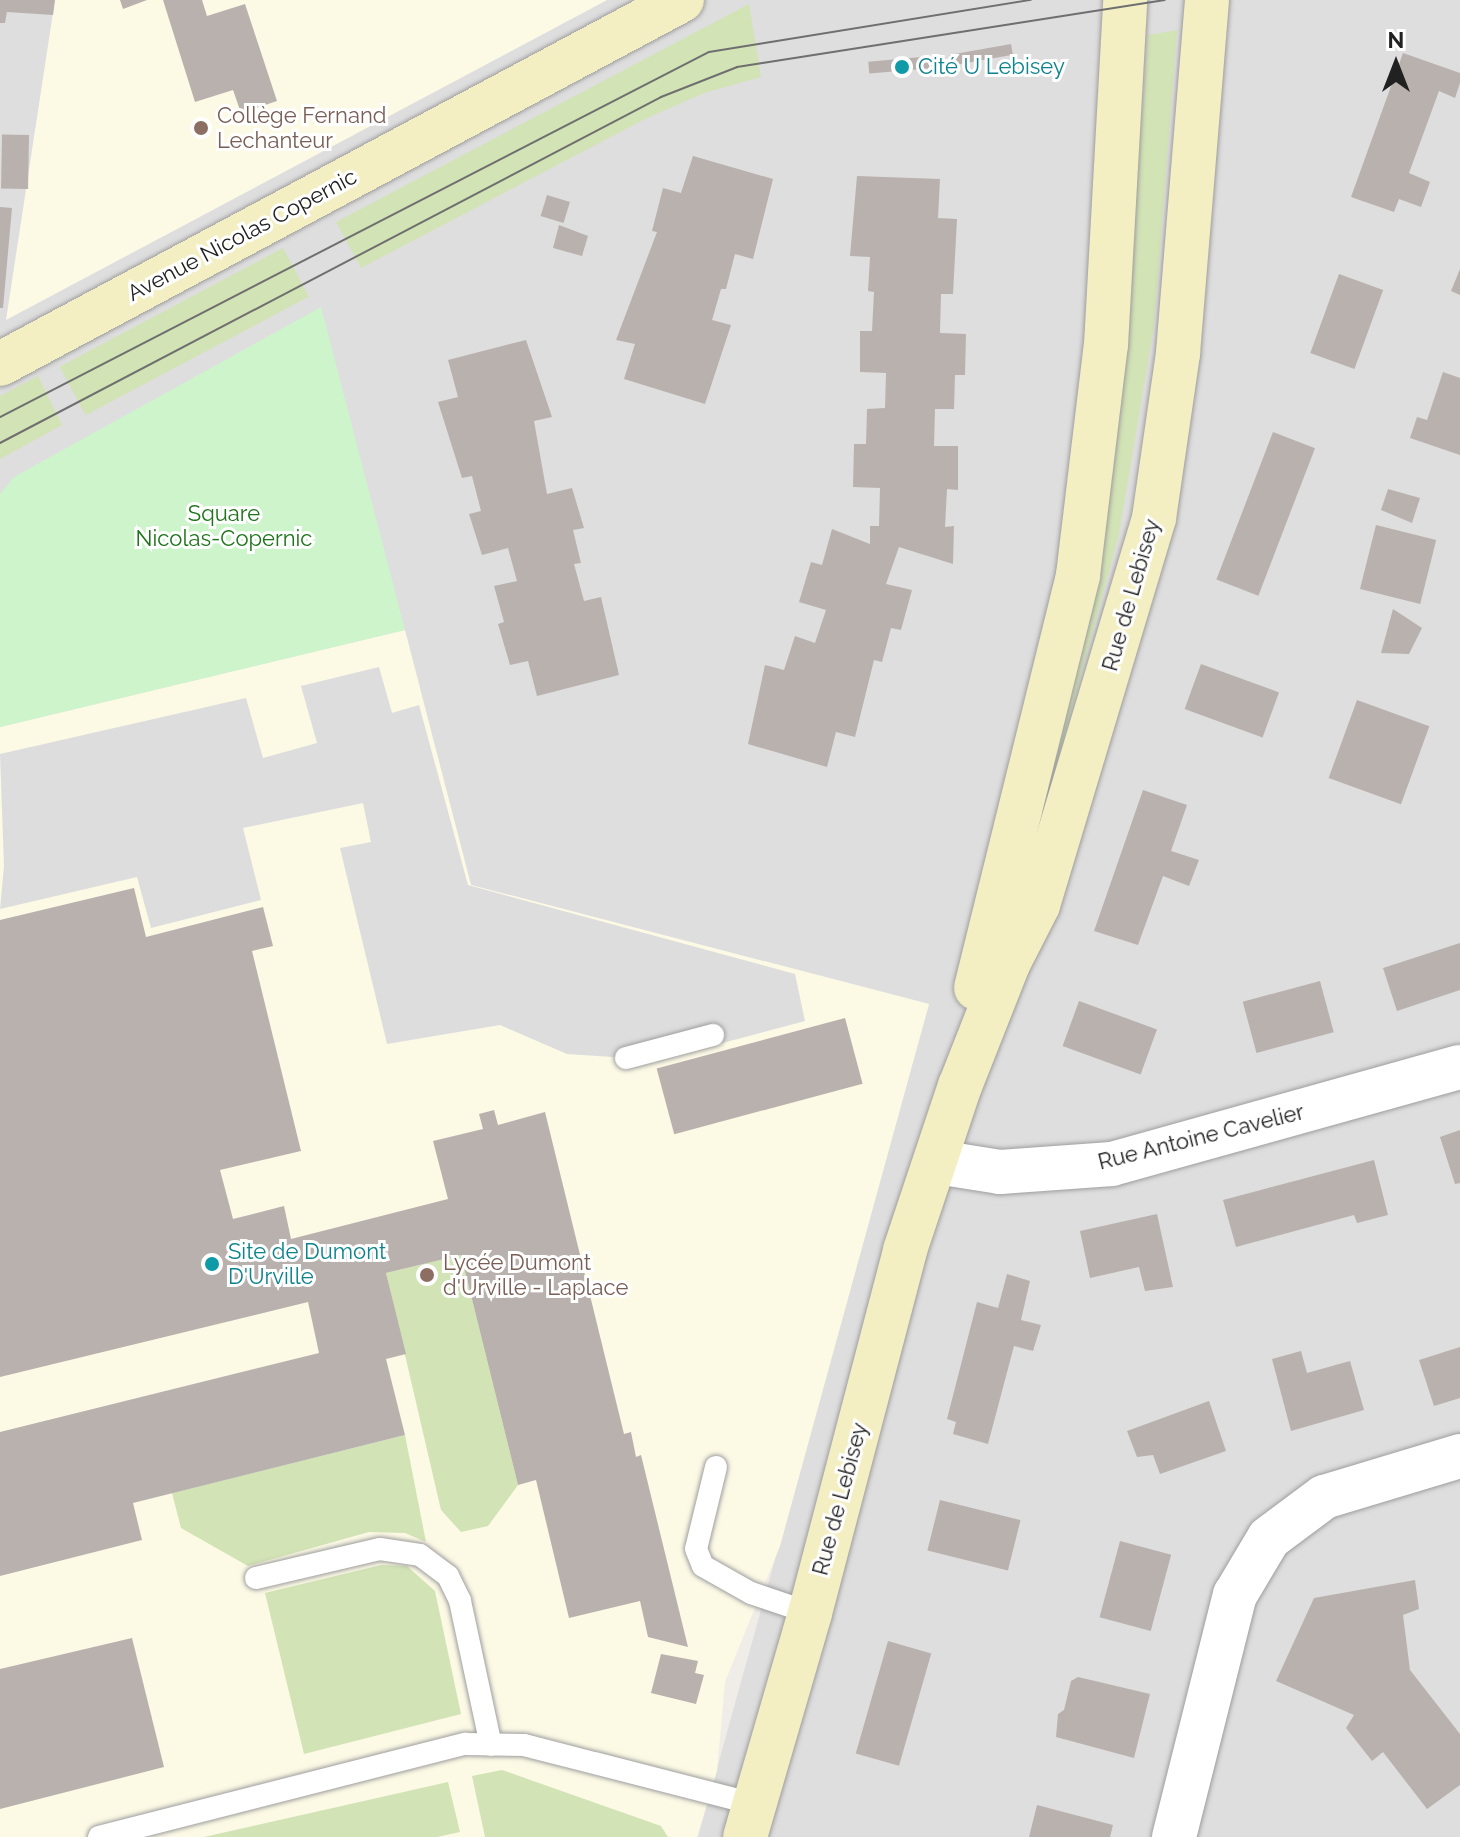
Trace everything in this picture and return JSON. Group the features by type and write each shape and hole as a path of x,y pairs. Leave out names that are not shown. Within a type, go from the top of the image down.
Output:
{"street":[{"name":"Avenue Nicolas Copernic","path":"0,364 668,9 707,0"},
{"name":"Rue de Lebisey","path":"937,1162 952,1083 1078,575 1106,345 1125,0"},
{"name":"Rue de Lebisey","path":"749,1820 810,1613 905,1250 976,1046 1038,905 1154,518 1178,353 1207,0"},
{"name":"Rue Antoine Cavelier","path":"937,1162 1000,1172 1112,1164 1460,1067"},
{"path":"1174,1837 1235,1595 1269,1538 1324,1497 1460,1456"}],"lane":[{"path":"626,1058 713,1035"},
{"path":"716,1467 696,1549 703,1566 751,1593 810,1613"},
{"path":"256,1578 380,1549 420,1555 448,1576 460,1601 491,1745"},
{"path":"99,1837 465,1744 524,1745 749,1820"}],"shaded area":[{"path":"0,0 55,0 7,319 607,0 1460,0 1460,1837 698,1837 929,1004 471,885 404,630 0,727"},
{"name":"Collège Fernand Lechanteur","path":"55,0 607,0 6,320"},
{"name":"Lycée Dumont d'Urville - Laplace","path":"405,630 471,885 929,1004 780,1546 725,1682 717,1771 697,1837 0,1837 0,727"},
{"path":"379,667 392,713 419,705 468,885 795,974 805,1021 658,1060 567,1054 500,1025 387,1044 340,848 371,842 363,803 243,828 261,900 151,928 137,877 0,909 4,866 0,754 246,698 263,758 317,743 301,686"}],"green space":[{"path":"749,4 761,77 704,93 643,120 361,268 336,222"},
{"path":"1177,30 1154,326 1119,534 1063,743 1055,817 1037,867 1038,781 1081,661 1090,604 1126,321 1148,35"},
{"path":"283,248 309,297 85,415 60,367"},
{"name":"Square Nicolas-Copernic","path":"321,307 405,630 0,727 0,494 14,477"},
{"path":"38,376 62,425 0,459 0,396"},
{"path":"461,1255 518,1485 488,1526 461,1532 441,1510 386,1273"},
{"path":"405,1435 426,1542 405,1533 369,1532 248,1566 181,1528 172,1493"},
{"path":"381,1565 407,1566 435,1591 461,1714 304,1754 265,1593"},
{"path":"502,1770 661,1826 668,1837 485,1837 472,1776"},
{"path":"448,1782 460,1832 437,1837 204,1837"}],"building":[{"path":"0,0 55,0 53,15 7,12 5,23 0,23"},
{"path":"120,0 147,0 123,9"},
{"path":"163,0 202,0 207,16 245,4 277,101 241,113 233,90 195,102"},
{"name":"Cité U Lebisey","path":"1011,44 1013,55 951,66 949,55"},
{"path":"1403,53 1460,73 1460,83 1455,98 1439,91 1409,173 1430,182 1421,207 1399,199 1394,212 1351,197"},
{"name":"Cité U Lebisey","path":"933,56 934,68 869,74 868,62"},
{"path":"2,135 29,135 28,189 1,189"},
{"path":"693,156 773,179 753,259 735,254 726,289 721,289 712,320 731,325 705,404 624,379 635,344 616,340 657,232 652,231 663,188 681,193"},
{"path":"857,176 940,179 938,218 957,219 953,294 941,294 940,333 966,334 965,375 955,375 954,409 935,409 934,446 958,446 958,490 947,489 945,527 954,526 953,564 899,547 886,584 912,590 901,630 891,628 882,662 874,660 855,737 836,732 827,767 748,744 765,665 784,670 795,636 815,643 826,610 799,602 811,562 822,565 832,529 870,544 870,526 879,526 880,488 853,487 854,444 866,444 867,409 885,408 886,373 860,372 860,331 872,331 874,292 868,291 870,257 850,256"},
{"path":"547,195 570,202 564,223 541,216"},
{"path":"0,207 12,208 3,308 0,308"},
{"path":"559,225 588,236 582,256 553,248"},
{"path":"1460,269 1460,295 1451,291"},
{"path":"1339,274 1383,290 1354,369 1310,353"},
{"path":"526,340 552,417 534,421 547,494 572,488 584,528 573,530 581,563 574,564 584,601 601,597 619,675 537,696 528,661 510,665 498,624 504,622 494,586 517,581 508,548 482,555 469,514 481,511 472,476 462,478 438,402 458,397 448,360"},
{"path":"1443,372 1460,378 1460,455 1410,438 1417,417 1427,420"},
{"path":"1273,432 1315,448 1258,596 1216,580"},
{"path":"1388,489 1420,498 1412,523 1381,510"},
{"path":"1376,525 1436,540 1420,604 1360,589"},
{"path":"1393,609 1422,628 1409,654 1381,653"},
{"path":"1201,664 1279,692 1263,737 1185,709"},
{"path":"1357,700 1429,726 1401,804 1329,778"},
{"path":"1143,790 1187,805 1171,851 1199,860 1189,886 1163,876 1138,945 1094,931"},
{"name":"Site de Dumont D'Urville","path":"134,888 146,937 263,907 273,946 252,951 301,1151 220,1170 233,1219 284,1206 291,1239 448,1199 433,1141 483,1129 479,1114 494,1110 498,1125 545,1112 624,1434 631,1432 636,1457 641,1455 688,1647 648,1637 640,1601 569,1618 536,1480 518,1485 461,1255 386,1273 406,1354 386,1359 405,1435 133,1503 142,1540 0,1576 0,1432 319,1353 308,1302 0,1377 0,920"},
{"path":"1460,943 1460,990 1397,1011 1383,968"},
{"path":"1320,981 1334,1032 1256,1053 1243,1002"},
{"path":"1079,1001 1157,1029 1141,1074 1063,1046"},
{"path":"845,1018 863,1084 674,1134 657,1068"},
{"path":"1460,1130 1460,1183 1455,1184 1440,1137"},
{"path":"1374,1160 1388,1215 1357,1223 1354,1215 1236,1247 1223,1200"},
{"path":"1157,1214 1173,1287 1145,1291 1139,1267 1090,1278 1080,1231"},
{"path":"1007,1274 1030,1281 1021,1320 1041,1325 1033,1351 1014,1346 988,1444 953,1434 956,1422 947,1419 977,1302 998,1308"},
{"path":"1460,1347 1460,1398 1434,1406 1419,1360"},
{"path":"1301,1351 1307,1373 1350,1361 1364,1410 1291,1431 1272,1359"},
{"path":"1209,1401 1226,1451 1160,1474 1153,1455 1137,1457 1127,1431"},
{"path":"940,1500 1021,1520 1008,1571 927,1550"},
{"path":"1120,1541 1171,1555 1151,1631 1100,1617"},
{"path":"1415,1580 1419,1609 1403,1615 1410,1670 1460,1734 1460,1785 1427,1809 1383,1752 1372,1761 1346,1728 1354,1715 1276,1681 1314,1598"},
{"path":"132,1638 164,1767 0,1809 0,1669"},
{"path":"888,1641 931,1653 899,1766 856,1753"},
{"path":"661,1654 698,1661 695,1673 704,1675 696,1704 651,1693"},
{"path":"1078,1677 1150,1694 1134,1758 1056,1737 1058,1714 1064,1710 1071,1681"},
{"path":"1037,1805 1113,1825 1110,1837 1029,1837"}],"tram line":[{"path":"0,417 709,52 1031,0"},
{"path":"0,443 661,97 737,67 1165,0"}],"place":[{"name":"Cité U Lebisey","path":"902,67"},
{"name":"Collège Fernand Lechanteur","path":"201,128"},
{"name":"Site de Dumont D'Urville","path":"212,1264"},
{"name":"Lycée Dumont d'Urville - Laplace","path":"427,1275"}]}
